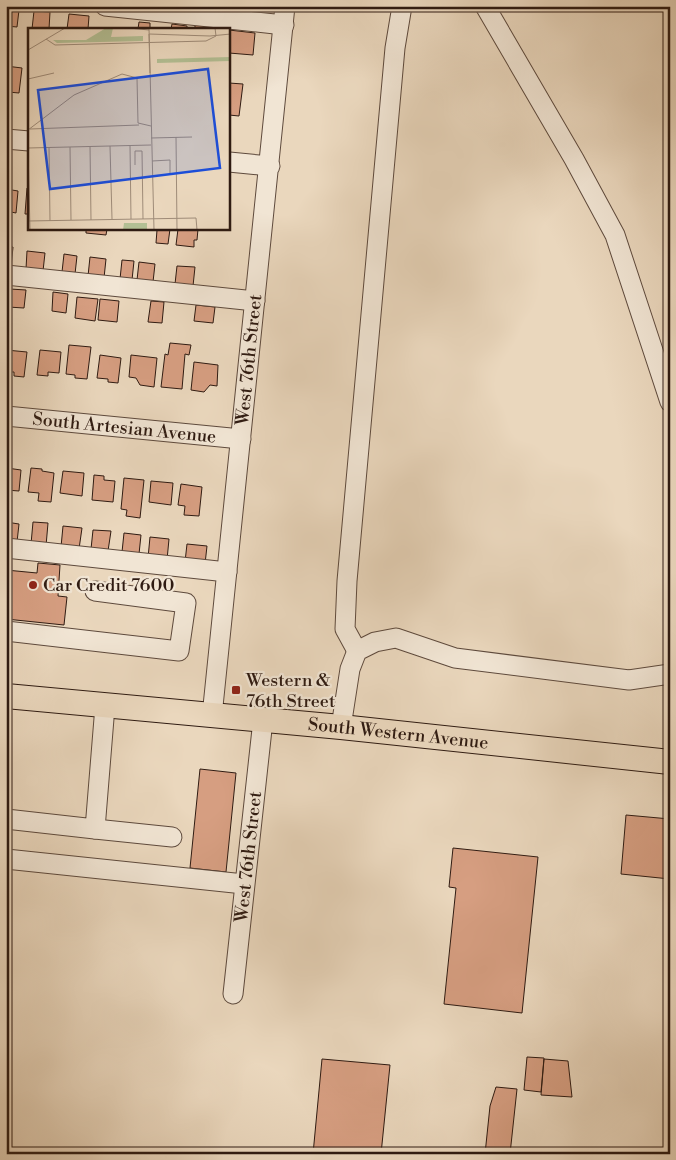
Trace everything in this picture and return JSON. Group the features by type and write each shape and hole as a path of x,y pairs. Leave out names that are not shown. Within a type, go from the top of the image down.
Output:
{"main road":[{"name":"South Western Avenue","path":"6,696 341,727 670,762"}],"street":[{"path":"105,6 284,25"},
{"name":"West 76th Street","path":"212,716 285,6"},
{"path":"358,651 345,629 347,582 395,48 402,6"},
{"path":"485,6 574,159 615,235 670,402"},
{"path":"6,139 28,141"},
{"path":"230,162 270,166"},
{"path":"6,275 255,301"},
{"name":"South Artesian Avenue","path":"6,416 241,440"},
{"path":"6,548 227,572"},
{"path":"6,631 179,651 186,603 95,591"},
{"path":"341,727 350,669 358,651 374,642 396,638 455,658 629,680 670,674"},
{"path":"95,829 105,706"},
{"name":"West 76th Street","path":"233,994 263,720"},
{"path":"6,819 172,837"},
{"path":"6,859 244,884"}],"building":[{"path":"6,9 19,10 17,27 6,26"},
{"path":"34,11 50,12 49,28 32,28"},
{"path":"69,14 89,16 88,28 67,28"},
{"path":"139,22 150,23 150,28 138,28"},
{"path":"172,24 187,26 187,28 171,28"},
{"path":"195,25 212,26 212,28 195,28"},
{"path":"230,30 255,33 253,55 230,53"},
{"path":"6,66 22,68 19,93 8,92 8,88 6,88"},
{"path":"230,83 243,84 239,116 230,115"},
{"path":"27,188 28,188 28,214 25,214"},
{"path":"6,189 18,191 16,213 6,211"},
{"path":"86,230 107,230 106,235 86,233"},
{"path":"157,230 170,230 168,244 156,243"},
{"path":"178,230 198,230 197,240 194,240 194,247 176,245"},
{"path":"6,247 13,247 11,267 6,267"},
{"path":"27,251 45,253 43,271 26,269"},
{"path":"64,254 77,256 75,274 62,272"},
{"path":"90,257 106,259 104,278 88,276"},
{"path":"122,260 134,261 132,280 120,279"},
{"path":"139,262 155,264 153,282 137,280"},
{"path":"177,266 195,267 193,286 175,284"},
{"path":"10,289 26,290 24,308 8,307"},
{"path":"53,292 68,294 66,313 52,311"},
{"path":"77,297 98,299 95,321 75,318"},
{"path":"100,299 119,301 117,322 98,320"},
{"path":"151,301 164,302 162,323 148,322"},
{"path":"196,305 215,307 213,323 194,321"},
{"path":"170,343 191,345 189,355 185,354 182,389 161,387 165,354 168,355"},
{"path":"69,345 91,347 87,379 75,378 75,375 66,374"},
{"path":"6,350 27,352 24,377 14,376 14,372 6,372"},
{"path":"40,350 61,352 59,373 48,372 48,376 37,375"},
{"path":"100,355 121,358 118,383 108,382 108,379 97,378"},
{"path":"131,355 157,358 154,387 140,385 136,378 129,377"},
{"path":"194,362 218,365 217,386 210,385 204,392 191,390"},
{"path":"6,465 7,468 21,470 19,491 6,490"},
{"path":"31,468 54,473 51,502 38,501 39,493 28,492"},
{"path":"63,471 84,473 82,496 60,493"},
{"path":"94,475 104,476 104,480 115,481 113,502 92,500"},
{"path":"124,478 144,480 140,518 126,516 127,510 121,509"},
{"path":"151,481 173,483 171,505 149,502"},
{"path":"181,484 202,487 199,516 184,515 185,506 178,505"},
{"path":"6,522 19,524 17,542 6,541"},
{"path":"33,522 48,523 46,546 31,544"},
{"path":"63,526 82,528 79,549 61,547"},
{"path":"93,530 111,531 108,551 91,549"},
{"path":"124,533 141,535 139,554 122,552"},
{"path":"150,537 169,539 167,560 148,558"},
{"path":"187,544 207,546 205,564 185,562"},
{"name":"Car Credit 7600","path":"38,563 60,565 58,596 67,597 64,625 6,619 6,570 37,573"},
{"path":"200,769 236,773 226,872 190,868"},
{"path":"626,815 670,819 670,879 621,874"},
{"path":"453,848 538,857 522,1013 444,1004 456,888 449,887"},
{"path":"527,1057 544,1058 541,1092 524,1090"},
{"path":"322,1059 390,1065 381,1154 313,1154"},
{"path":"544,1059 568,1061 572,1097 541,1095"},
{"path":"496,1087 517,1089 510,1154 485,1154 490,1106"}],"place":[{"name":"Car Credit 7600","path":"33,585"},
{"name":"Western & 76th Street","path":"236,690"}]}
